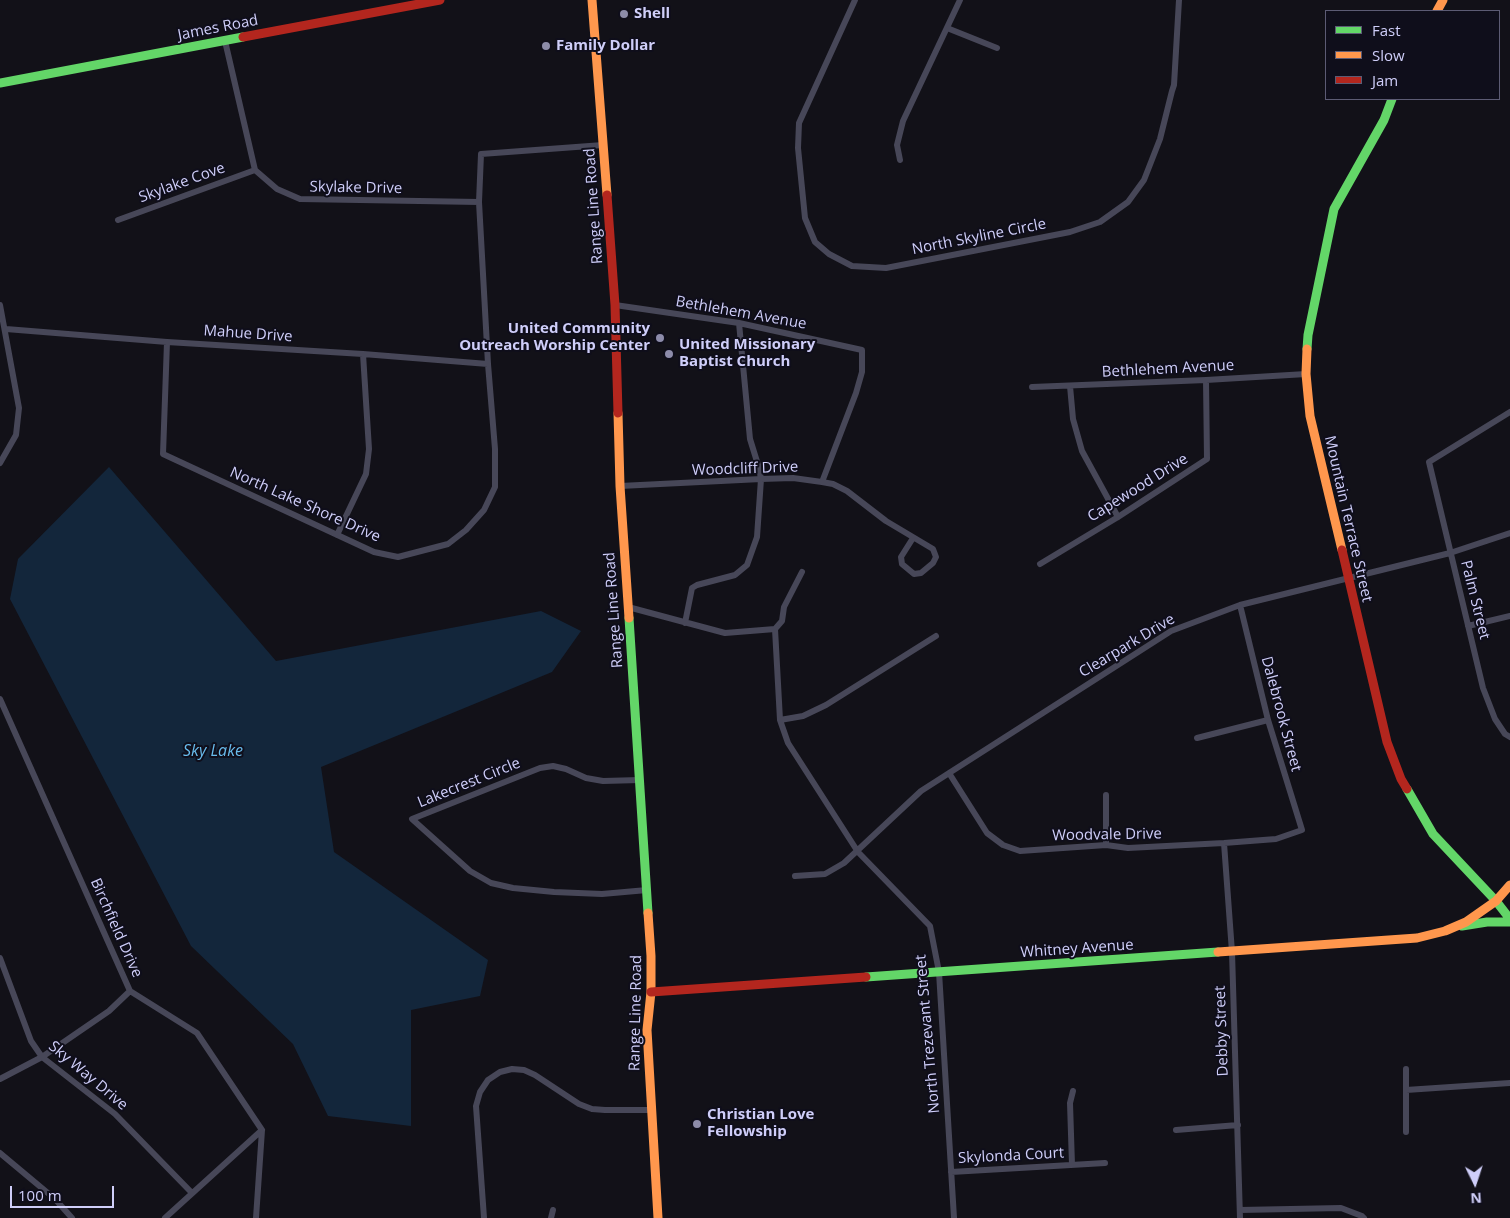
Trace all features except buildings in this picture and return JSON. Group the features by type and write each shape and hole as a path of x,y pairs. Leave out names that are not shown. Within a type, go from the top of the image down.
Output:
{"main road":[{"name":"James Road","path":"0,84 440,0"},
{"name":"Range Line Road","path":"592,0 615,304 620,486 651,956 651,992 647,1030 658,1218"},
{"name":"Mountain Terrace Street","path":"1392,100 1384,120 1334,209 1308,335 1306,374 1310,416 1387,742 1400,779 1433,834 1496,900 1510,920"},
{"name":"Whitney Avenue","path":"651,992 1417,938 1452,928 1482,912 1510,886"},
{"path":"1452,928 1510,920"}],"street":[{"name":"North Skyline Circle","path":"855,0 799,123 798,148 805,218 815,242 829,254 852,266 886,268 1070,232 1100,222 1128,202 1144,180 1160,139 1172,91 1179,0"},
{"path":"900,160 896,145 903,121 960,0"},
{"path":"947,28 997,48"},
{"path":"225,41 255,170"},
{"name":"North Lake Shore Drive","path":"166,342 163,454 374,552 398,557 448,544 466,530 484,510 494,487 495,449 479,202 482,154 603,146"},
{"name":"Skylake Drive","path":"255,170 277,189 300,199 479,202"},
{"name":"Skylake Cove","path":"118,220 255,170"},
{"name":"Bethlehem Avenue","path":"615,304 739,323 862,350 862,372 856,392 822,482"},
{"path":"0,305 6,329 19,408 16,435 0,463"},
{"path":"685,623 692,588 735,575 747,565 757,537 761,479 750,439 739,323"},
{"name":"Mahue Drive","path":"6,329 488,364"},
{"path":"337,535 366,474 369,449 363,354"},
{"name":"Bethlehem Avenue","path":"1032,387 1306,374"},
{"name":"Capewood Drive","path":"1040,564 1118,517 1207,459 1206,380"},
{"path":"1070,386 1073,419 1082,451 1118,517"},
{"name":"Palm Street","path":"1510,412 1429,462 1483,688 1495,719 1505,734 1510,737"},
{"name":"Woodcliff Drive","path":"620,486 793,478 822,482 848,490 886,521 933,549 936,557 934,562 921,572 914,574 902,564 901,557 914,538"},
{"name":"Clearpark Drive","path":"795,876 825,874 844,863 858,852 921,790 1171,631 1240,605 1450,553 1510,533"},
{"path":"628,607 725,633 775,629 782,621 784,606 802,572"},
{"name":"Dalebrook Street","path":"1240,605 1268,720 1302,830"},
{"path":"1468,626 1510,616"},
{"name":"North Trezevant Street","path":"775,629 780,720 788,743 858,852 930,926 939,972 954,1218"},
{"path":"780,720 803,716 826,705 936,636"},
{"name":"Birchfield Drive","path":"0,699 130,991 197,1033 262,1130"},
{"path":"1197,738 1268,720"},
{"name":"Lakecrest Circle","path":"640,780 602,782 553,766 540,768 412,818 470,871 491,882 513,888 554,892 602,894 647,890"},
{"name":"Woodvale Drive","path":"949,773 987,833 1003,845 1020,851 1106,845 1128,848 1224,843 1276,839 1302,830"},
{"path":"1106,795 1106,845"},
{"name":"Debby Street","path":"1224,843 1232,952 1240,1218"},
{"name":"Sky Way Drive","path":"0,958 1,966 31,1041 42,1057 115,1114 192,1193"},
{"path":"0,1079 42,1057 110,1011 130,991"},
{"path":"1406,1069 1406,1132"},
{"path":"484,1218 476,1106 480,1092 488,1080 500,1072 524,1070 579,1104 592,1109 651,1110"},
{"path":"1406,1090 1510,1084"},
{"path":"1072,1165 1070,1103 1073,1090"},
{"path":"1176,1130 1238,1125"},
{"path":"166,1218 262,1130"},
{"path":"256,1218 262,1130"},
{"path":"0,1153 55,1199 72,1218"},
{"name":"Skylonda Court","path":"951,1172 1105,1163"},
{"path":"1240,1210 1341,1208 1364,1218"},
{"path":"551,1218 554,1210"}],"water":[{"name":"Sky Lake","path":"109,467 276,661 541,611 581,631 552,672 321,767 334,852 488,960 480,996 411,1010 411,1126 328,1116 293,1044 191,946 10,599 18,559"}],"traffic: fast":[{"path":"0,83 243,37"},
{"path":"1307,349 1308,335 1334,209 1384,120 1392,100"},
{"path":"629,618 648,913"},
{"path":"1407,789 1433,834 1496,901 1510,919"},
{"path":"1462,926 1487,922 1510,922"},
{"path":"866,977 1218,952"}],"traffic: slow":[{"path":"592,0 607,195"},
{"path":"1438,10 1443,0"},
{"path":"1307,349 1306,374 1310,416 1342,550"},
{"path":"618,413 620,486 629,618"},
{"path":"1218,952 1417,938 1445,931 1466,922 1496,901 1510,885"},
{"path":"648,913 651,992 647,1030 658,1218"}],"traffic: jam":[{"path":"243,37 440,0"},
{"path":"607,195 615,305 618,413"},
{"path":"1342,550 1387,742 1401,779 1407,789"},
{"path":"651,992 866,977"}],"place":[{"name":"Shell","path":"624,14"},
{"name":"Family Dollar","path":"546,46"},
{"name":"United Community Outreach Worship Center","path":"660,338"},
{"name":"United Missionary Baptist Church","path":"669,354"},
{"name":"Christian Love Fellowship","path":"697,1124"}]}
